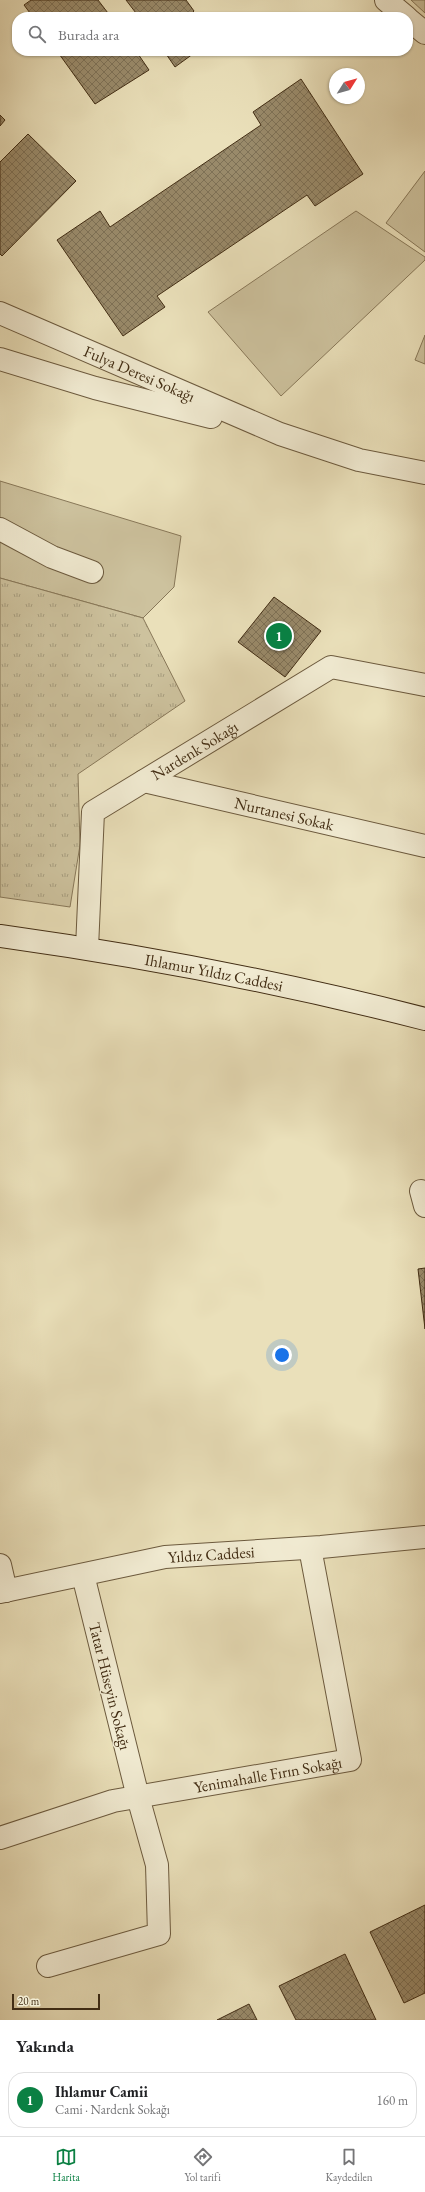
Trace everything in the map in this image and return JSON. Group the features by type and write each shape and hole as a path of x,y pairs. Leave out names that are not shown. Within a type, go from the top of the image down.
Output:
{"street":[{"path":"386,0 400,12"},
{"path":"413,23 425,32"},
{"name":"Fulya Deresi Sokağı","path":"0,313 280,434"},
{"name":"Fulya Deresi Sokağı","path":"0,359 95,388 280,434 359,460 425,473"},
{"path":"0,529 52,557 92,572"},
{"name":"Nardenk Sokağı","path":"87,948 93,812 331,667 425,685"},
{"name":"Nurtanesi Sokak","path":"144,781 425,846"},
{"name":"Ihlamur Yıldız Caddesi","path":"0,936 87,948 287,987 425,1019"},
{"name":"Yıldız Caddesi","path":"3,1591 165,1557 310,1548 425,1537"},
{"name":"Yenimahalle Fırın Sokağı","path":"0,1838 113,1801 350,1760 310,1548"},
{"path":"0,1565 3,1591"},
{"name":"Tatar Hüseyin Sokağı","path":"48,1966 159,1934 157,1865 138,1797 83,1575"}],"green space":[{"path":"411,0 425,0 425,13"},
{"path":"425,171 425,252 386,223"},
{"path":"356,211 425,257 425,260 281,396 208,312"},
{"path":"425,335 425,364 415,360"},
{"path":"0,481 181,536 174,587 143,618 0,578"},
{"path":"0,578 143,618 185,701 78,774 80,845 70,907 0,897"}],"building":[{"path":"31,0 98,0 107,12 29,12 24,5"},
{"path":"126,0 186,0 194,11 193,12 135,12"},
{"path":"61,56 139,56 149,70 95,104"},
{"path":"167,56 190,56 175,67"},
{"path":"301,79 363,174 315,206 307,195 157,296 165,307 123,336 57,240 100,211 110,227 261,125 253,112"},
{"path":"0,115 5,120 0,126"},
{"path":"28,134 76,181 2,256 0,254 0,162"},
{"path":"274,597 321,631 285,677 238,642"},
{"path":"425,1268 425,1329 418,1269"},
{"path":"425,1905 425,1993 404,2003 370,1932"},
{"path":"345,1954 376,2020 296,2020 279,1986"},
{"path":"249,2004 257,2020 217,2020"}],"place":[{"name":"Ihlamur Camii","path":"279,636"}]}
